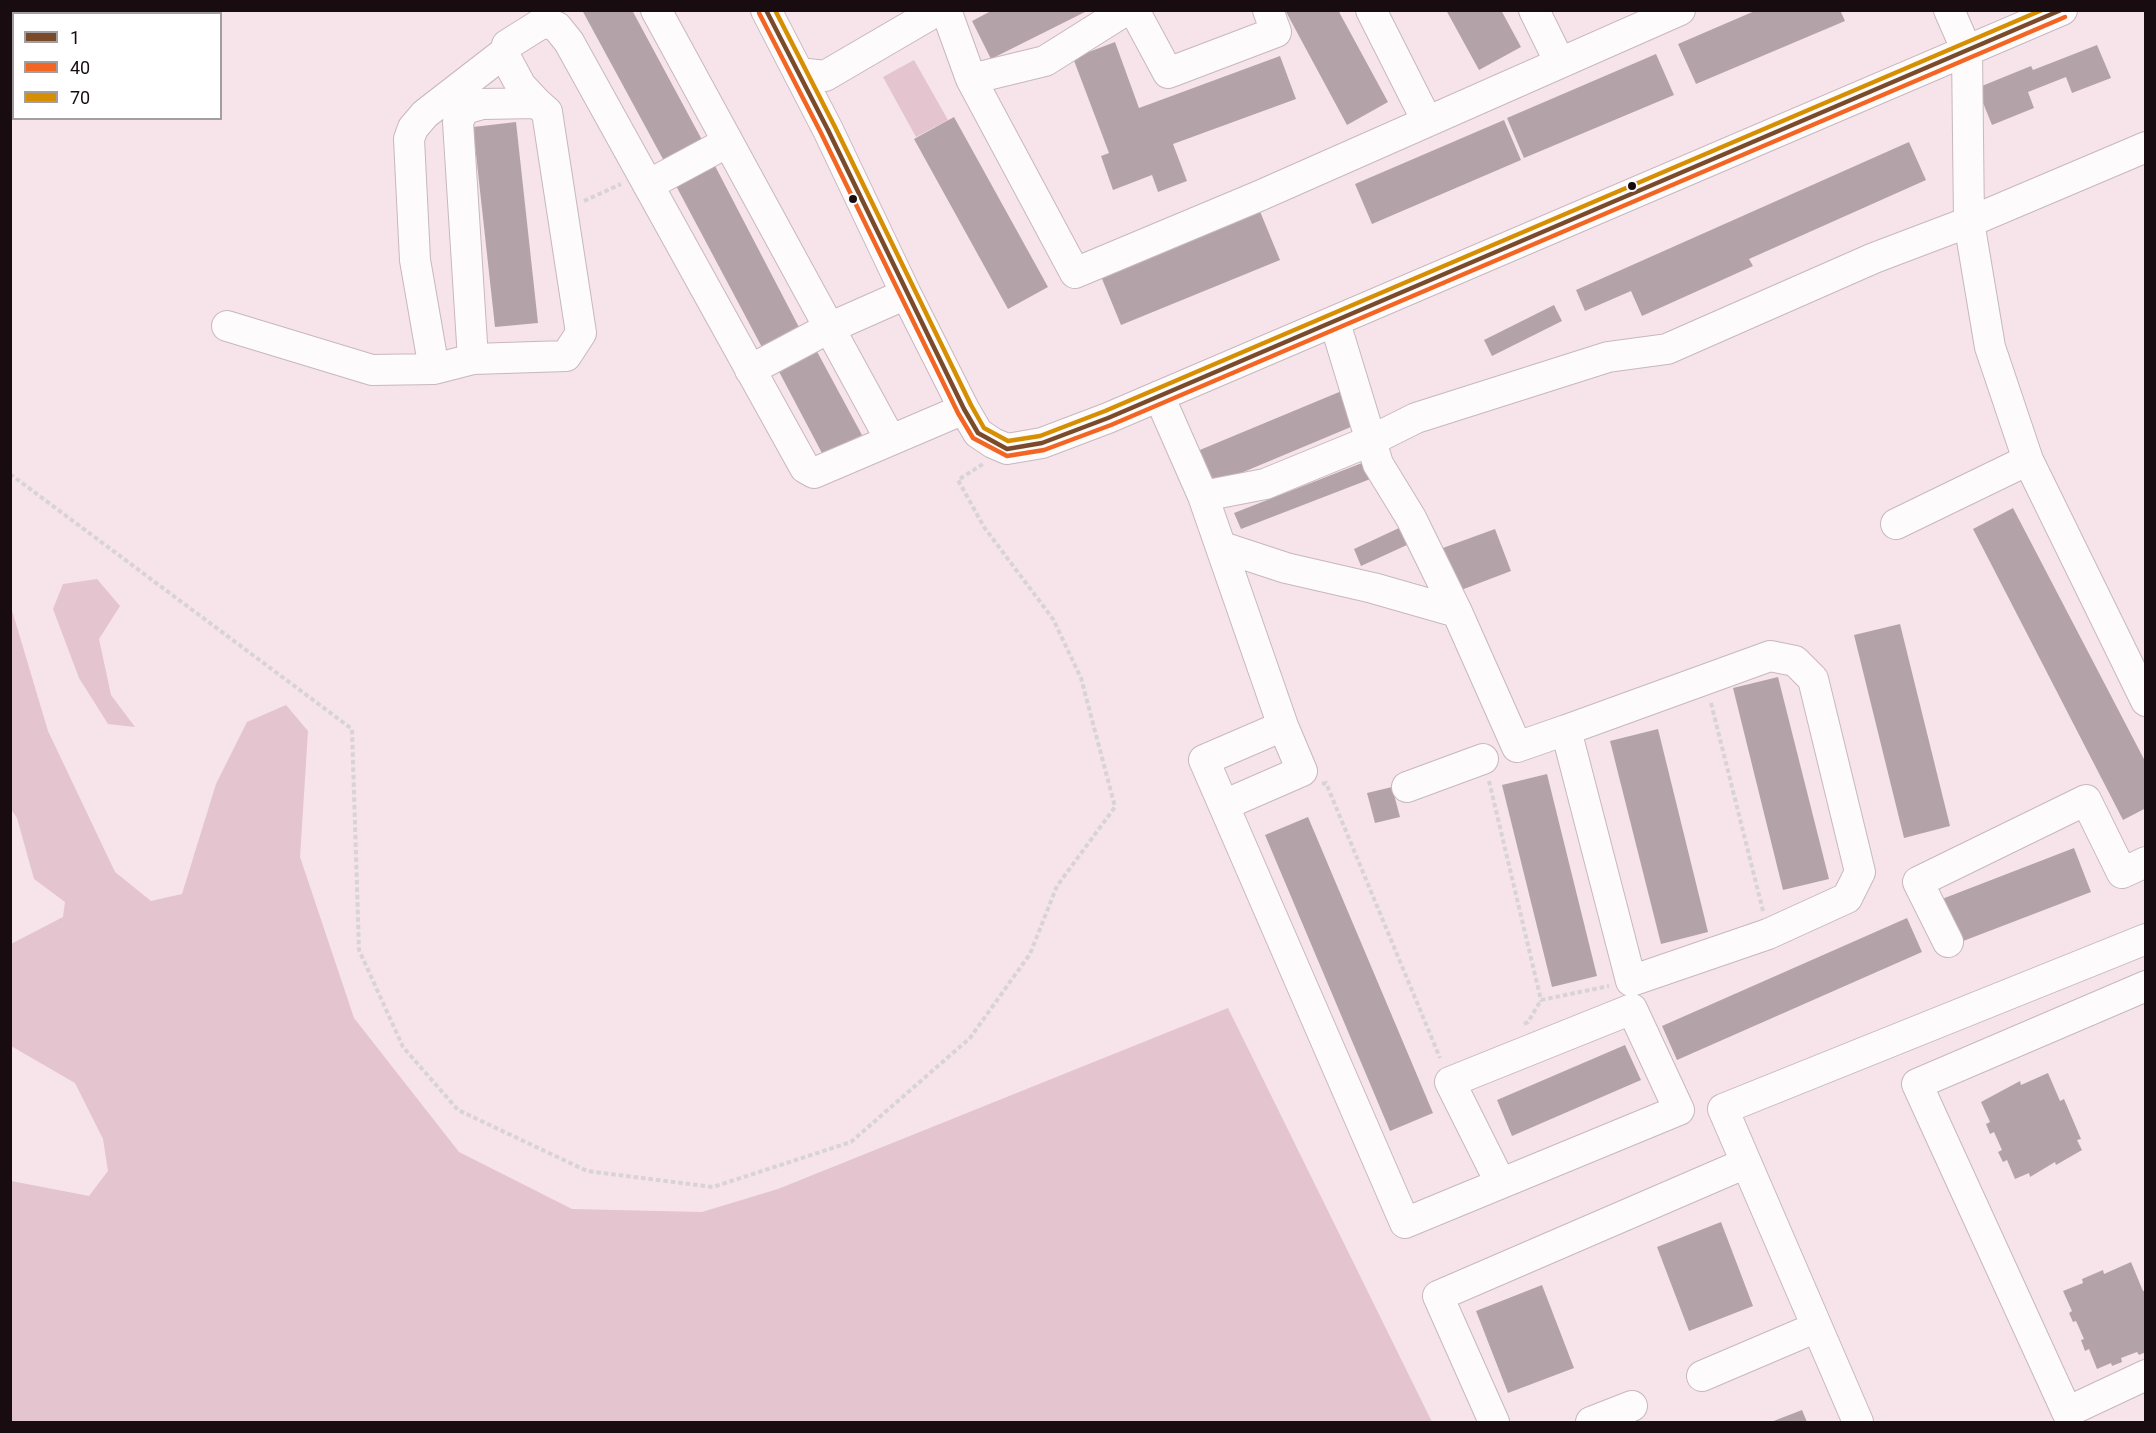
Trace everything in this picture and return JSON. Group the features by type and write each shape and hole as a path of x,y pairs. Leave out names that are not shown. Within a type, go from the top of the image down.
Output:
{"street":[{"path":"656,10 890,439"},
{"path":"766,10 964,409 978,433 993,444 1007,449 1042,443 1335,323 2062,10"},
{"path":"799,73 825,76 938,10"},
{"path":"946,10 971,79 1075,273 1259,196 1680,10"},
{"path":"971,79 1045,61 1126,10"},
{"path":"1134,10 1168,73 1276,32 1268,10"},
{"path":"1371,10 1427,121"},
{"path":"1534,10 1560,63"},
{"path":"1949,10 1967,51 1969,222 1990,347 2028,460 2145,701"},
{"path":"226,326 372,370 434,369 472,359 566,356 580,333 548,112 521,86 507,60 505,51 507,45 542,23 557,27 569,42 805,468 814,473 964,409"},
{"path":"434,369 415,260 409,139 413,128 424,114 505,51"},
{"path":"472,359 458,122 464,109 482,104 537,103"},
{"path":"645,179 728,142"},
{"path":"1203,496 1265,484 1370,441 1416,418 1597,360 1668,349 1874,258 1969,222 2145,147"},
{"path":"750,369 829,328 906,294"},
{"path":"1335,323 1378,464 1411,518 1457,612 1517,747 1770,656 1795,661 1813,679 1860,872 1847,898 1768,934 1632,981 1566,730"},
{"path":"1159,396 1203,496 1282,726 1302,771 1224,805"},
{"path":"1896,524 2028,460"},
{"path":"1221,547 1286,568 1373,588 1457,612"},
{"path":"1282,726 1204,760 1405,1223 1679,1110 1632,1009 1450,1082 1500,1182"},
{"path":"1407,787 1484,759"},
{"path":"1948,942 1918,882 2086,800 2122,873 2145,862"},
{"path":"1858,1422 1723,1109 2145,939"},
{"path":"2145,986 1917,1084 2069,1417 2145,1375"},
{"path":"1494,1422 1438,1296 1746,1163"},
{"path":"1702,1376 1817,1327"},
{"path":"1591,1422 1632,1406"}],"path":[{"path":"562,212 645,179"},
{"path":"10,474 352,729 359,951 403,1047 458,1110 587,1172 713,1187 851,1142 970,1038 1030,954 1057,886 1114,807 1081,678 1053,619 984,527 958,480 1007,449"},
{"path":"1705,679 1768,934"},
{"path":"1484,759 1540,1000 1528,1022"},
{"path":"1315,787 1326,783 1440,1058"},
{"path":"1540,1000 1632,981"}],"shaded area":[{"path":"914,60 948,120 916,137 883,77"},
{"path":"97,579 120,606 99,639 111,695 135,727 108,724 79,678 53,609 63,584"},
{"path":"11,607 48,731 115,872 151,901 182,894 216,784 247,722 286,705 308,731 300,857 354,1018 459,1152 572,1209 702,1212 778,1189 1228,1008 1432,1422 11,1422 11,1181 89,1196 108,1171 103,1139 75,1083 11,1046 11,944 63,917 65,902 34,879 17,818 11,809"}],"building":[{"path":"582,10 632,10 708,151 670,172"},
{"path":"993,10 1089,10 991,59 972,21"},
{"path":"1285,10 1338,10 1388,102 1347,125"},
{"path":"1446,10 1501,10 1521,47 1479,70"},
{"path":"1757,10 1840,10 1845,21 1696,84 1678,44"},
{"path":"1115,42 1139,108 1280,56 1296,99 1173,144 1187,181 1158,192 1152,175 1113,190 1101,156 1109,153 1073,58"},
{"path":"2097,45 2111,78 2072,93 2066,77 2028,92 2034,108 1992,125 1977,88 2031,66 2033,70"},
{"path":"1656,54 1674,95 1524,158 1507,118"},
{"path":"954,117 1048,287 1008,309 914,139"},
{"path":"1504,120 1521,160 1372,224 1355,184"},
{"path":"516,122 538,323 495,327 473,127"},
{"path":"1909,142 1926,180 1749,259 1753,266 1642,316 1631,291 1585,311 1576,290"},
{"path":"713,162 802,333 765,353 674,182"},
{"path":"1259,209 1280,260 1121,325 1100,274"},
{"path":"1554,305 1562,321 1492,356 1484,340"},
{"path":"814,346 862,435 823,455 776,366"},
{"path":"1344,390 1358,424 1210,486 1195,452"},
{"path":"1367,461 1373,478 1241,529 1234,513"},
{"path":"2013,508 2146,763 2146,808 2123,820 1973,529"},
{"path":"1399,528 1407,545 1361,566 1354,549"},
{"path":"1495,529 1511,571 1456,592 1440,549"},
{"path":"1900,624 1950,826 1904,838 1854,635"},
{"path":"1778,677 1829,879 1783,890 1733,688"},
{"path":"1658,729 1708,932 1661,944 1610,741"},
{"path":"1547,774 1597,976 1552,987 1502,785"},
{"path":"1392,787 1400,817 1375,823 1367,793"},
{"path":"1308,817 1433,1113 1390,1131 1265,835"},
{"path":"2074,848 2091,892 1958,943 1942,899"},
{"path":"1907,918 1922,952 1677,1060 1662,1026"},
{"path":"1625,1045 1641,1080 1512,1136 1497,1100"},
{"path":"2048,1073 2060,1101 2064,1099 2081,1139 2077,1140 2082,1150 2030,1177 2029,1173 2015,1179 2007,1160 2003,1162 1998,1152 2002,1150 1994,1132 1990,1134 1986,1124 1990,1122 1981,1102 2020,1081 2021,1085"},
{"path":"1721,1222 1753,1306 1689,1331 1657,1247"},
{"path":"2131,1262 2143,1291 2146,1290 2146,1352 2139,1355 2137,1352 2121,1358 2122,1362 2112,1366 2111,1363 2097,1369 2089,1349 2085,1351 2081,1340 2084,1339 2076,1321 2073,1322 2069,1313 2072,1311 2063,1291 2083,1283 2082,1279 2103,1270 2104,1274"},
{"path":"1542,1285 1574,1368 1508,1393 1476,1311"},
{"path":"1802,1410 1807,1422 1771,1422"}],"transit line":[{"name":"1","path":"766,10 828,130 964,409 978,433 1007,449 1042,443 1108,418 2061,10"},
{"name":"70","path":"775,10 971,405 984,428 1008,441 1040,436 1105,411 2042,10"},
{"name":"40","path":"759,13 821,133 958,413 973,438 1007,456 1044,450 1111,425 2065,17"}]}
